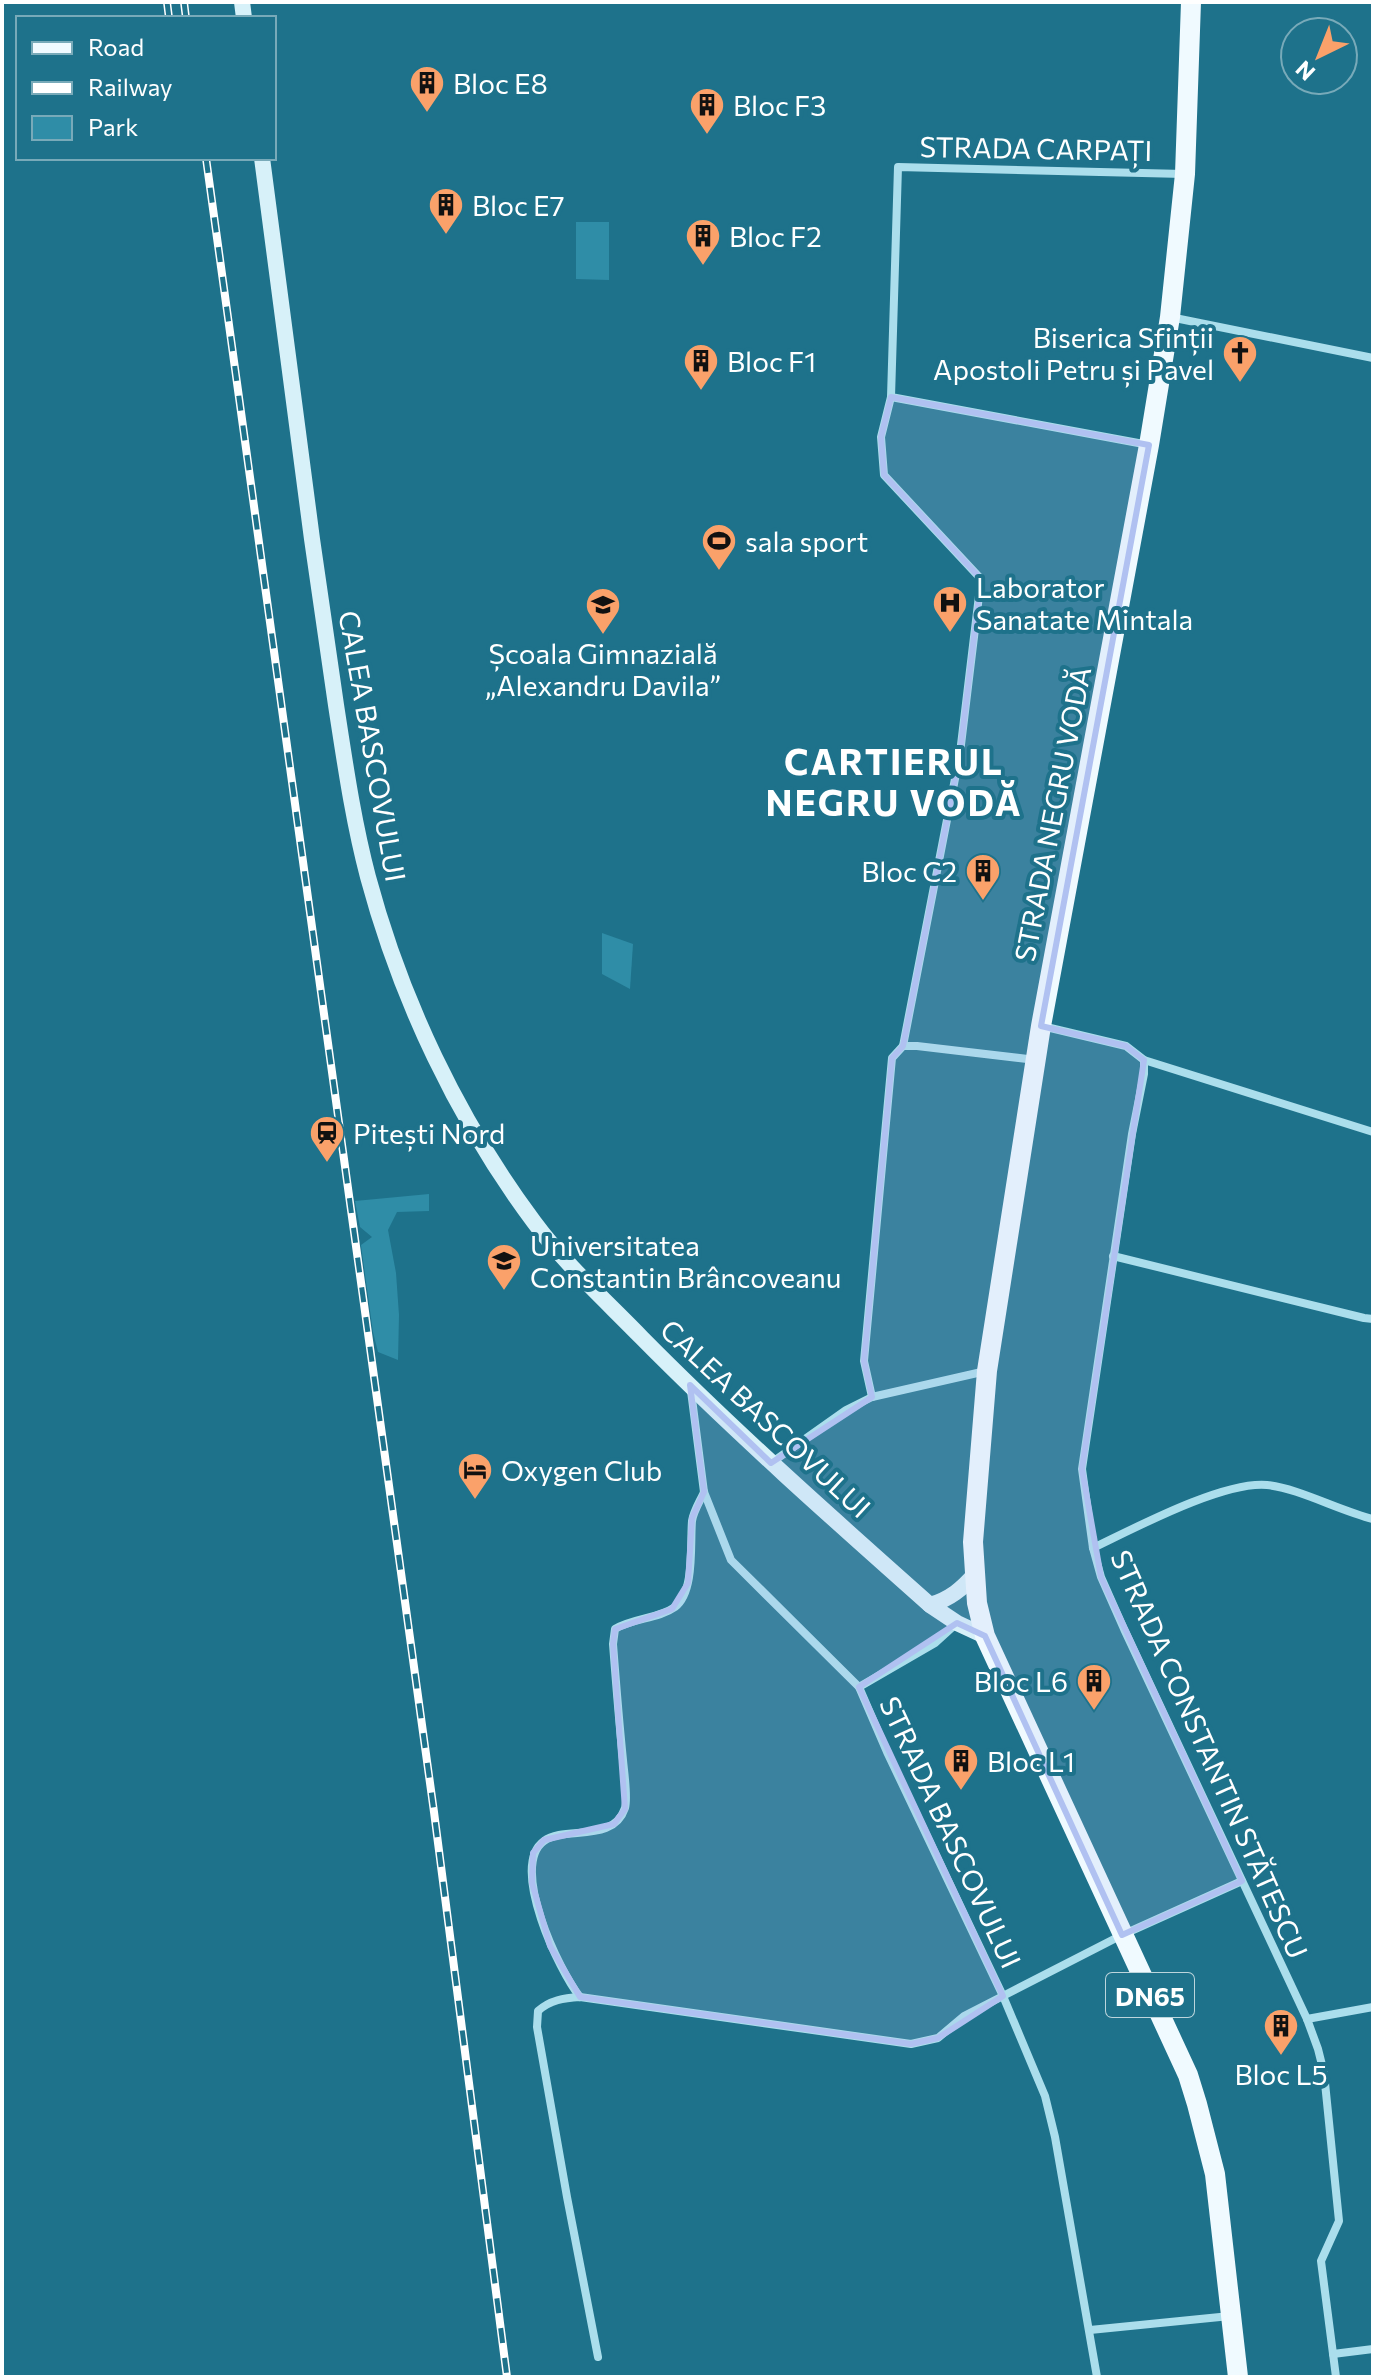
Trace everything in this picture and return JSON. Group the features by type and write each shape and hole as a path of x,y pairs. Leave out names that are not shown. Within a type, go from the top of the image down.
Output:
{"main road":[{"name":"STRADA NEGRU VODĂ","path":"985,1636 977,1603 973,1542 987,1371 1041,1026 1170,317 1185,174 1191,2"},
{"name":"DN65","path":"985,1636 1188,2075 1215,2174 1238,2377"}],"street":[{"name":"CALEA BASCOVULUI","path":"262,160 349,792 386,938 416,1016 486,1151 527,1213 572,1267 771,1463 930,1605 957,1623 985,1636"},
{"name":"STRADA CARPAȚI","path":"891,397 898,167 1185,174"},
{"path":"1170,317 1373,358"},
{"path":"872,1397 864,1361 892,1058 903,1046 960,753 981,579 884,475 881,437 891,397 1149,445"},
{"path":"1041,1026 1126,1046 1144,1060 1373,1132"},
{"path":"903,1046 1036,1060"},
{"name":"STRADA CONSTANTIN STĂTESCU","path":"1144,1060 1082,1469 1093,1548 1101,1577 1118,1616 1307,2019 1318,2049 1324,2073 1339,2221 1321,2261 1336,2377"},
{"path":"1113,1256 1373,1319"},
{"path":"771,1463 846,1410 872,1397 987,1371"},
{"name":"STRADA BASCOVULUI","path":"690,1385 704,1492 731,1560 859,1687 1003,1996 1045,2096 1097,2377"},
{"path":"1093,1548 1207,1497 1239,1487 1267,1485 1373,1519"},
{"path":"580,1997 550,1946 532,1883 533,1853 544,1840 594,1832 614,1824 625,1809 613,1644 615,1629 672,1609 680,1602 688,1583 693,1546 692,1518 704,1492"},
{"path":"930,1605 947,1600 975,1574"},
{"name":"STRADA BASCOVULUI","path":"859,1687 935,1643 957,1623"},
{"path":"598,2357 537,2027 538,2011 546,2004 561,1998 580,1997 911,2044 938,2038 964,2016 1122,1935 1242,1881"},
{"path":"1307,2019 1373,2007"},
{"path":"1090,2330 1231,2316"},
{"path":"1333,2354 1373,2349"}],"highlighted area":[{"path":"891,397 1149,445 1041,1026 1126,1046 1144,1060 1082,1469 1101,1577 1242,1881 1122,1935 985,1636 957,1623 859,1687 1003,1996 938,2038 911,2044 580,1997 550,1946 532,1883 533,1853 544,1840 614,1824 625,1809 613,1644 615,1629 672,1609 688,1583 692,1518 704,1492 690,1385 771,1463 872,1397 864,1361 892,1058 903,1046 960,753 981,579 884,475 881,437"}],"green space":[{"path":"576,222 609,222 609,280 576,279"},
{"path":"602,933 633,944 630,989 602,974"},
{"path":"429,1194 429,1211 397,1212 388,1230 396,1273 398,1360 378,1352 361,1245 372,1237 360,1227 355,1201"}],"railway":[{"path":"167,2 169,16"},
{"path":"184,2 186,16"},
{"path":"206,160 434,1812 507,2377"}],"place":[{"name":"Bloc E8","path":"427,114"},
{"name":"Bloc F3","path":"707,136"},
{"name":"Bloc E7","path":"446,236"},
{"name":"Bloc F2","path":"703,267"},
{"name":"Biserica Sfinții Apostoli Petru și Pavel","path":"1240,384"},
{"name":"Bloc F1","path":"701,392"},
{"name":"sala sport","path":"719,572"},
{"name":"Laborator Sanatate Mintala","path":"950,634"},
{"name":"Școala Gimnazială „Alexandru Davila”","path":"603,636"},
{"name":"Bloc C2","path":"983,902"},
{"name":"Pitești Nord","path":"327,1164"},
{"name":"Universitatea Constantin Brâncoveanu","path":"504,1292"},
{"name":"Oxygen Club","path":"475,1501"},
{"name":"Bloc L6","path":"1094,1712"},
{"name":"Bloc L1","path":"961,1792"},
{"name":"Bloc L5","path":"1281,2057"}],"district":[{"name":"CARTIERUL NEGRU VODĂ","path":"894,780"}]}
